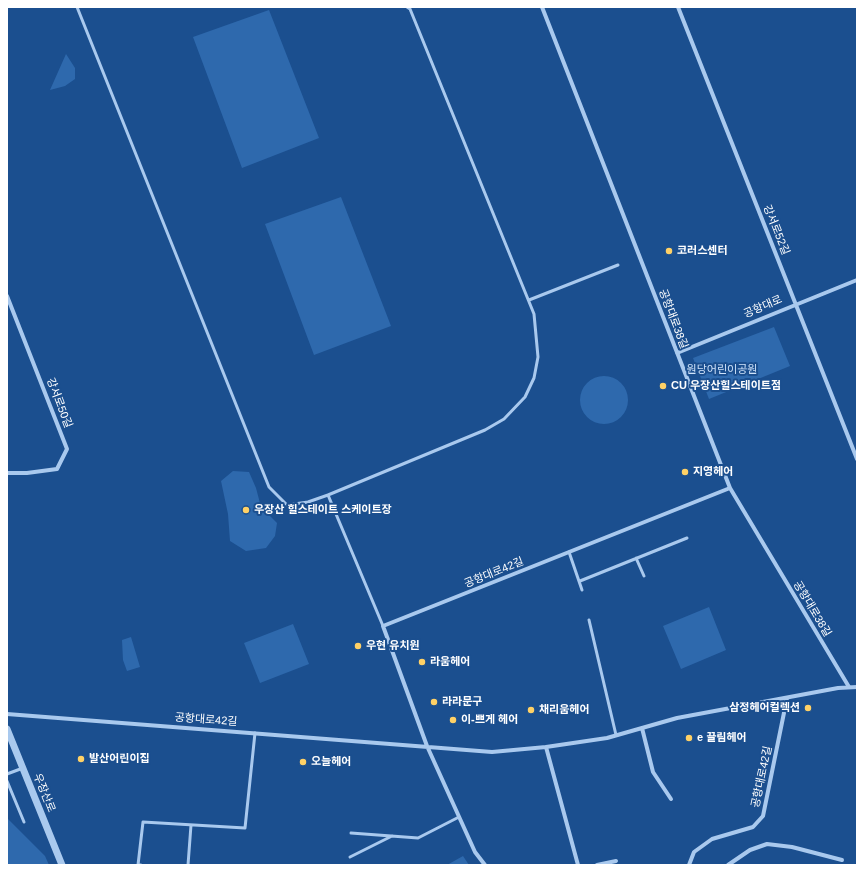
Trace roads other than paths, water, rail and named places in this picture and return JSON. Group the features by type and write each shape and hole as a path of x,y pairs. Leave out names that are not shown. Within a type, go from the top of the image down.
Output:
{"street":[{"name":"공항대로38길","path":"542,7 730,488 849,687"},
{"name":"강서로52길","path":"678,7 857,459"},
{"name":"공항대로","path":"677,353 795,303 857,280"},
{"name":"강서로50길","path":"7,296 67,449 57,469 27,473 7,473"},
{"name":"공항대로42길","path":"383,626 730,488"},
{"path":"383,626 427,746 475,852 485,865"},
{"name":"공항대로42길","path":"7,714 492,752 546,747 616,735 677,718 849,687 857,687"},
{"name":"공항대로42길","path":"689,865 694,852 712,840 753,827 763,816 787,698"},
{"path":"642,728 654,772 671,799"},
{"name":"우장산로","path":"7,729 62,865"},
{"path":"546,747 578,865"},
{"path":"728,865 750,850 768,844 792,847 842,860"},
{"path":"597,865 616,861"}],"lane":[{"path":"77,7 269,487 286,504 308,502 328,495 485,430 504,419 524,397 534,378 538,357 538,341 534,314 408,7"},
{"path":"528,300 618,265"},
{"path":"328,495 383,626"},
{"path":"580,581 687,538"},
{"path":"569,552 582,590"},
{"path":"636,558 644,576"},
{"path":"589,620 616,735"},
{"path":"140,865 143,822 245,828 255,733"},
{"path":"7,774 23,768"},
{"path":"7,780 24,822"},
{"path":"351,833 418,838 459,817"},
{"path":"188,865 191,825"},
{"path":"350,857 392,836"}],"place":[{"name":"코러스센터","path":"669,251"},
{"name":"CU 우장산힐스테이트점","path":"663,386"},
{"name":"지영헤어","path":"685,472"},
{"name":"우장산 힐스테이트 스케이트장","path":"246,510"},
{"name":"우현 유치원","path":"358,646"},
{"name":"라움헤어","path":"422,662"},
{"name":"라라문구","path":"434,702"},
{"name":"삼정헤어컬렉션","path":"808,708"},
{"name":"채리움헤어","path":"531,710"},
{"name":"이-쁘게 헤어","path":"453,720"},
{"name":"e 끌림헤어","path":"689,738"},
{"name":"발산어린이집","path":"81,759"},
{"name":"오늘헤어","path":"303,762"}],"park label":[{"name":"원당어린이공원","path":"722,370"}]}
